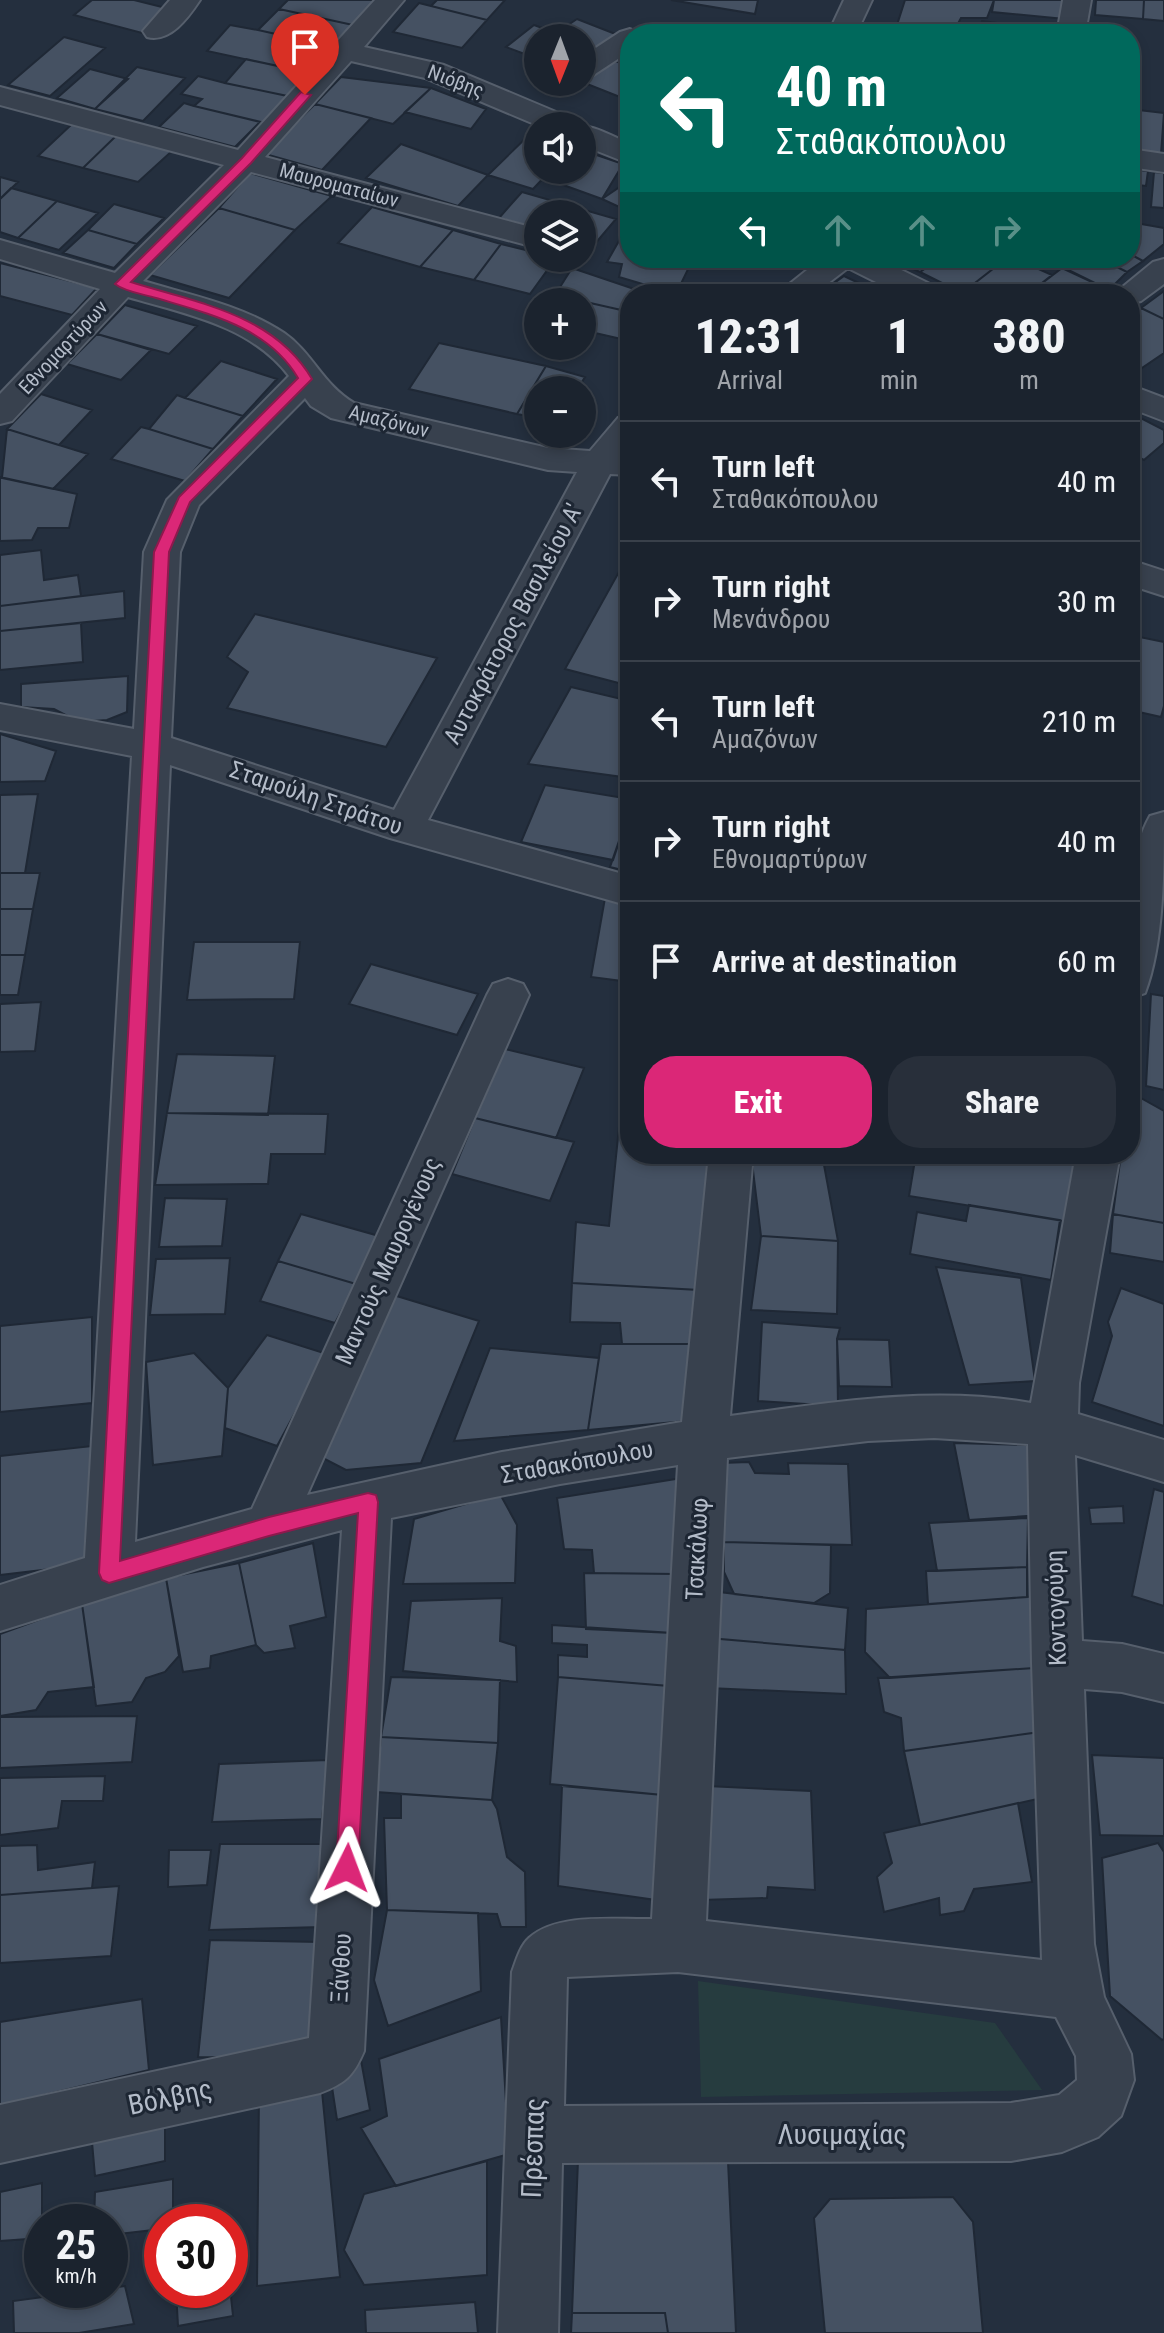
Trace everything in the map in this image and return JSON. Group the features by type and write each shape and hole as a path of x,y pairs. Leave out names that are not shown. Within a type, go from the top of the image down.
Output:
{"street":[{"path":"157,31 186,0"},
{"name":"Εθνομαρτύρων","path":"0,414 122,284 246,160 390,0"},
{"path":"847,24 858,0"},
{"path":"1073,24 1077,0"},
{"path":"596,61 620,45"},
{"name":"Νιόβης","path":"344,51 434,71 533,112"},
{"name":"Μαυροματαίων","path":"0,96 524,235"},
{"path":"524,108 543,96"},
{"path":"596,140 620,151"},
{"path":"1140,159 1164,163"},
{"name":"Αμαζόνων","path":"0,249 233,318 274,341 295,362 323,399 343,411 548,459 614,464"},
{"path":"807,284 828,268"},
{"path":"872,268 905,284"},
{"path":"1140,287 1164,269"},
{"path":"109,1573 162,552 184,500 305,379"},
{"path":"1140,400 1164,411"},
{"name":"Αυτοκράτορος Βασιλείου A'","path":"404,828 614,464"},
{"path":"1140,576 1164,584"},
{"name":"Σταμούλη Στράτου","path":"0,717 152,747 214,763 404,828 620,888"},
{"path":"1140,969 1164,826"},
{"name":"Μαντούς Μαυρογένους","path":"269,1526 508,995"},
{"name":"Τσακάλωφ","path":"678,1945 705,1440 730,1164"},
{"name":"Κοντογούρη","path":"1096,1164 1056,1383 1052,1428 1067,1944 1075,1992 1105,2059"},
{"name":"Σταθακόπουλου","path":"0,1608 269,1526 368,1502 523,1470 705,1440 794,1429 945,1418 1003,1420 1052,1428 1164,1461"},
{"name":"Ξάνθου","path":"336,2051 368,1502"},
{"path":"1057,1663 1122,1668 1164,1678"},
{"path":"678,1945 1075,1992"},
{"name":"Πρέσπας","path":"528,2333 542,1963 557,1951 572,1949 678,1945"},
{"name":"Βόλβης","path":"0,2134 320,2065 336,2051"},
{"name":"Λυσιμαχίας","path":"534,2135 989,2133 1037,2130 1070,2122 1094,2105 1106,2086 1105,2059"}],"green space":[{"path":"698,1981 995,2023 1042,2090 701,2097"}],"building":[{"path":"92,0 134,0 170,9 142,33 74,15"},
{"path":"288,0 376,0 353,25 279,9"},
{"path":"437,0 505,0 487,20 431,6"},
{"path":"671,0 758,0 755,14"},
{"path":"905,0 994,0 987,18 961,18 958,24 897,24"},
{"path":"994,0 1067,0 1065,19 992,12"},
{"path":"1096,0 1144,0 1143,19 1095,15"},
{"path":"1144,0 1164,0 1164,21 1143,19"},
{"path":"419,3 487,20 462,48 393,32"},
{"path":"279,9 353,25 334,47 258,30"},
{"path":"577,19 590,24 570,24"},
{"path":"230,25 334,47 310,73 207,51"},
{"path":"596,26 618,35 597,49"},
{"path":"524,33 524,54 506,47"},
{"path":"64,37 105,48 50,96 8,85"},
{"path":"246,59 310,73 292,97 225,83"},
{"path":"613,60 620,63 620,97 596,88 596,72"},
{"path":"137,67 185,78 143,121 95,109"},
{"path":"90,69 128,79 95,109 57,98"},
{"path":"198,76 292,97 269,124 194,106 202,99 181,94"},
{"path":"341,77 431,88 393,124 315,104"},
{"path":"431,88 486,109 471,129 405,112"},
{"path":"184,103 260,122 235,147 159,127"},
{"path":"315,104 371,118 322,170 265,154"},
{"path":"1140,110 1164,113 1161,154 1140,151"},
{"path":"72,124 117,135 83,168 38,156"},
{"path":"117,135 172,151 138,182 83,168"},
{"path":"524,140 524,184 538,184 533,189 488,175"},
{"path":"401,144 488,175 458,206 366,178"},
{"path":"596,155 620,163 620,169 602,199 561,184 596,184"},
{"path":"1140,170 1148,171 1146,186 1140,185"},
{"path":"1154,172 1164,173 1164,208 1151,207"},
{"path":"250,173 332,196 295,230 219,208"},
{"path":"0,177 18,182 0,199"},
{"path":"620,187 620,207 602,199"},
{"path":"11,188 57,201 18,238 0,232 0,199"},
{"path":"522,192 550,200 524,200 524,225 499,218"},
{"path":"57,201 98,213 59,250 18,238"},
{"path":"114,204 164,218 137,244 88,230"},
{"path":"372,207 453,230 420,267 338,243"},
{"path":"219,208 295,230 229,298 150,275"},
{"path":"596,213 616,219 596,243"},
{"path":"1140,224 1164,228 1164,244 1143,261 1140,259"},
{"path":"88,230 137,244 114,268 63,253"},
{"path":"453,230 501,244 474,280 420,267"},
{"path":"620,239 620,264 607,262"},
{"path":"501,244 524,250 524,272 546,272 534,288 524,288 524,292 474,280"},
{"path":"0,263 97,288 72,315 0,296"},
{"path":"621,268 689,268 681,284 642,284 619,277"},
{"path":"926,268 994,268 974,284 944,284 920,272"},
{"path":"994,268 1036,268 1052,275 1041,284 974,284"},
{"path":"1062,268 1096,284 1041,284"},
{"path":"1064,268 1119,268 1127,272 1115,284 1097,284"},
{"path":"569,272 584,272 620,284 620,310 596,304 596,288 559,288"},
{"path":"844,276 861,284 833,284"},
{"path":"1164,291 1164,319 1141,308"},
{"path":"596,304 620,310 620,339 596,333"},
{"path":"125,305 197,326 169,354 97,334"},
{"path":"1140,309 1164,319 1164,353 1140,369"},
{"path":"97,334 151,350 121,380 67,364"},
{"path":"439,343 546,366 540,376 524,376 524,402 517,414 409,389"},
{"path":"221,361 277,379 243,416 185,398"},
{"path":"546,366 581,376 540,376"},
{"path":"41,394 92,410 59,445 7,429"},
{"path":"177,395 243,416 213,449 149,429"},
{"path":"524,402 524,415 517,414"},
{"path":"1140,418 1164,430 1164,443 1144,460 1140,458"},
{"path":"141,427 213,449 185,481 111,459"},
{"path":"7,429 88,454 53,489 2,478"},
{"path":"0,477 77,494 69,528 38,528 32,540 0,541"},
{"path":"41,550 44,580 78,575 81,596 0,606 0,555"},
{"path":"620,570 620,683 565,669"},
{"path":"124,591 125,618 0,631 0,606"},
{"path":"255,614 437,658 386,747 227,708 248,672 227,657"},
{"path":"81,623 83,662 0,670 0,631"},
{"path":"1140,637 1164,642 1164,706 1161,717 1140,712"},
{"path":"128,676 127,712 107,720 79,722 54,709 21,707 21,684"},
{"path":"571,687 620,699 620,777 528,764"},
{"path":"0,734 56,751 45,781 0,782"},
{"path":"545,785 620,797 620,839 613,860 521,842"},
{"path":"38,794 25,873 0,873 0,795"},
{"path":"620,838 620,870 610,867"},
{"path":"0,873 40,873 33,909 0,909"},
{"path":"605,898 620,902 620,981 591,977"},
{"path":"0,909 33,909 25,955 0,955"},
{"path":"194,942 300,942 294,999 187,1000"},
{"path":"0,955 25,955 18,995 0,995"},
{"path":"371,964 478,994 457,1035 349,1004"},
{"path":"1151,994 1164,996 1164,1090 1146,1086"},
{"path":"41,1002 35,1051 0,1052 0,1004"},
{"path":"505,1049 584,1068 556,1138 475,1118"},
{"path":"177,1054 275,1056 268,1115 167,1113"},
{"path":"1140,1098 1164,1111 1164,1223 1113,1214 1120,1164 1140,1164"},
{"path":"167,1113 328,1114 325,1154 271,1154 268,1184 155,1185"},
{"path":"475,1118 574,1142 550,1201 452,1174"},
{"path":"619,1127 620,1164 707,1164 699,1290 572,1283 576,1222 609,1226"},
{"path":"752,1164 824,1164 838,1241 761,1236"},
{"path":"914,1164 1076,1164 1070,1222 909,1196"},
{"path":"165,1198 227,1199 222,1246 159,1247"},
{"path":"969,1205 1060,1220 1051,1280 910,1254 917,1212 966,1221"},
{"path":"301,1214 379,1236 356,1284 278,1261"},
{"path":"1113,1214 1164,1223 1164,1262 1110,1253"},
{"path":"761,1236 838,1241 837,1314 751,1310"},
{"path":"230,1258 225,1314 150,1315 156,1259"},
{"path":"278,1261 356,1284 335,1323 260,1301"},
{"path":"936,1267 1021,1278 1035,1381 969,1385"},
{"path":"572,1283 699,1290 694,1344 622,1344 620,1323 570,1322"},
{"path":"1121,1288 1164,1304 1164,1426 1092,1402 1112,1336 1108,1322"},
{"path":"390,1294 479,1321 421,1463 346,1470 317,1455"},
{"path":"92,1317 92,1403 0,1412 0,1326"},
{"path":"762,1322 840,1328 837,1339 838,1406 758,1401"},
{"path":"267,1335 327,1354 277,1446 225,1428 228,1388"},
{"path":"837,1339 889,1340 892,1387 839,1386"},
{"path":"601,1344 694,1344 686,1421 588,1430"},
{"path":"490,1348 599,1358 588,1430 454,1441"},
{"path":"194,1353 228,1388 222,1456 153,1465 146,1362"},
{"path":"954,1443 1032,1445 1042,1515 969,1520"},
{"path":"92,1446 93,1564 0,1575 0,1456"},
{"path":"749,1462 755,1473 789,1474 788,1463 848,1464 852,1545 724,1542 721,1463"},
{"path":"682,1478 676,1574 594,1573 592,1550 564,1549 557,1498"},
{"path":"1154,1489 1164,1492 1164,1606 1132,1596"},
{"path":"500,1494 517,1525 515,1583 403,1584 414,1519"},
{"path":"1123,1506 1124,1523 1091,1524 1089,1508"},
{"path":"1028,1518 1027,1567 937,1571 929,1523"},
{"path":"724,1542 831,1545 830,1593 814,1603 734,1594 724,1572"},
{"path":"313,1543 326,1617 290,1626 295,1648 264,1653 256,1645 239,1563"},
{"path":"239,1563 256,1645 211,1656 210,1668 183,1672 166,1578"},
{"path":"1027,1567 1027,1597 928,1604 926,1571"},
{"path":"584,1573 676,1574 672,1633 586,1629"},
{"path":"166,1578 179,1656 165,1672 146,1678 132,1702 96,1706 82,1604"},
{"path":"711,1591 848,1608 845,1650 709,1638"},
{"path":"1039,1596 1034,1668 890,1678 865,1652 866,1609"},
{"path":"502,1598 500,1641 516,1646 517,1682 403,1671 411,1601"},
{"path":"82,1604 94,1687 48,1692 36,1710 0,1716 0,1634"},
{"path":"552,1625 672,1633 669,1686 558,1677 558,1655 587,1657 587,1645 552,1643"},
{"path":"709,1638 845,1650 846,1694 708,1688"},
{"path":"1034,1668 1040,1732 904,1751 901,1718 884,1712 878,1678"},
{"path":"391,1677 500,1680 498,1743 381,1737"},
{"path":"558,1677 669,1686 663,1795 550,1784"},
{"path":"137,1716 132,1762 0,1768 0,1717"},
{"path":"1040,1732 1042,1798 920,1825 904,1751"},
{"path":"381,1737 498,1743 492,1800 376,1792"},
{"path":"1092,1755 1164,1758 1164,1836 1100,1835"},
{"path":"328,1760 322,1819 212,1822 219,1764"},
{"path":"105,1776 103,1801 62,1801 58,1828 0,1835 0,1778"},
{"path":"562,1786 663,1795 656,1900 558,1886"},
{"path":"707,1786 811,1791 815,1890 768,1887 767,1898 701,1900"},
{"path":"401,1794 492,1800 497,1809 507,1857 525,1872 526,1927 501,1927 497,1914 387,1910 384,1818 401,1818"},
{"path":"1018,1803 1032,1882 974,1889 964,1911 940,1915 939,1898 884,1912 877,1877 892,1863 884,1833"},
{"path":"1158,1843 1164,1852 1162,2040 1110,1996 1102,1858"},
{"path":"220,1844 328,1844 323,1927 209,1930"},
{"path":"37,1845 38,1870 95,1862 92,1888 0,1895 0,1846"},
{"path":"169,1850 211,1850 207,1885 168,1887"},
{"path":"119,1886 111,1956 0,1963 0,1895"},
{"path":"387,1910 478,1913 481,1991 388,2026 374,1980"},
{"path":"210,1940 321,1942 316,2058 198,2057"},
{"path":"142,1999 149,2070 44,2095 30,2107 0,2110 0,2022"},
{"path":"501,2017 509,2154 396,2186 361,2128 387,2116 379,2059"},
{"path":"361,2060 370,2110 337,2120 330,2074"},
{"path":"321,2081 340,2277 257,2286 259,2093"},
{"path":"165,2121 165,2161 95,2176 92,2142"},
{"path":"578,2160 728,2161 736,2333 668,2333 665,2313 572,2313"},
{"path":"487,2161 487,2275 364,2285 344,2250 364,2194"},
{"path":"173,2179 173,2204 144,2204 144,2231 128,2233 128,2204 95,2204 95,2192"},
{"path":"42,2183 42,2204 24,2204 24,2239 0,2241 0,2192"},
{"path":"953,2197 973,2222 983,2333 825,2333 814,2218 830,2199"},
{"path":"128,2299 134,2324 79,2333 14,2333 13,2301 24,2300 24,2308 128,2308"},
{"path":"475,2302 478,2333 366,2333 365,2310"},
{"path":"177,2308 232,2308 233,2316 178,2326"},
{"path":"572,2313 665,2313 668,2333 571,2333"}],"route":[{"path":"305,95 246,160 122,284 233,318 274,341 295,362 305,379 184,500 162,552 109,1573 269,1526 368,1502 347,1868"}]}
